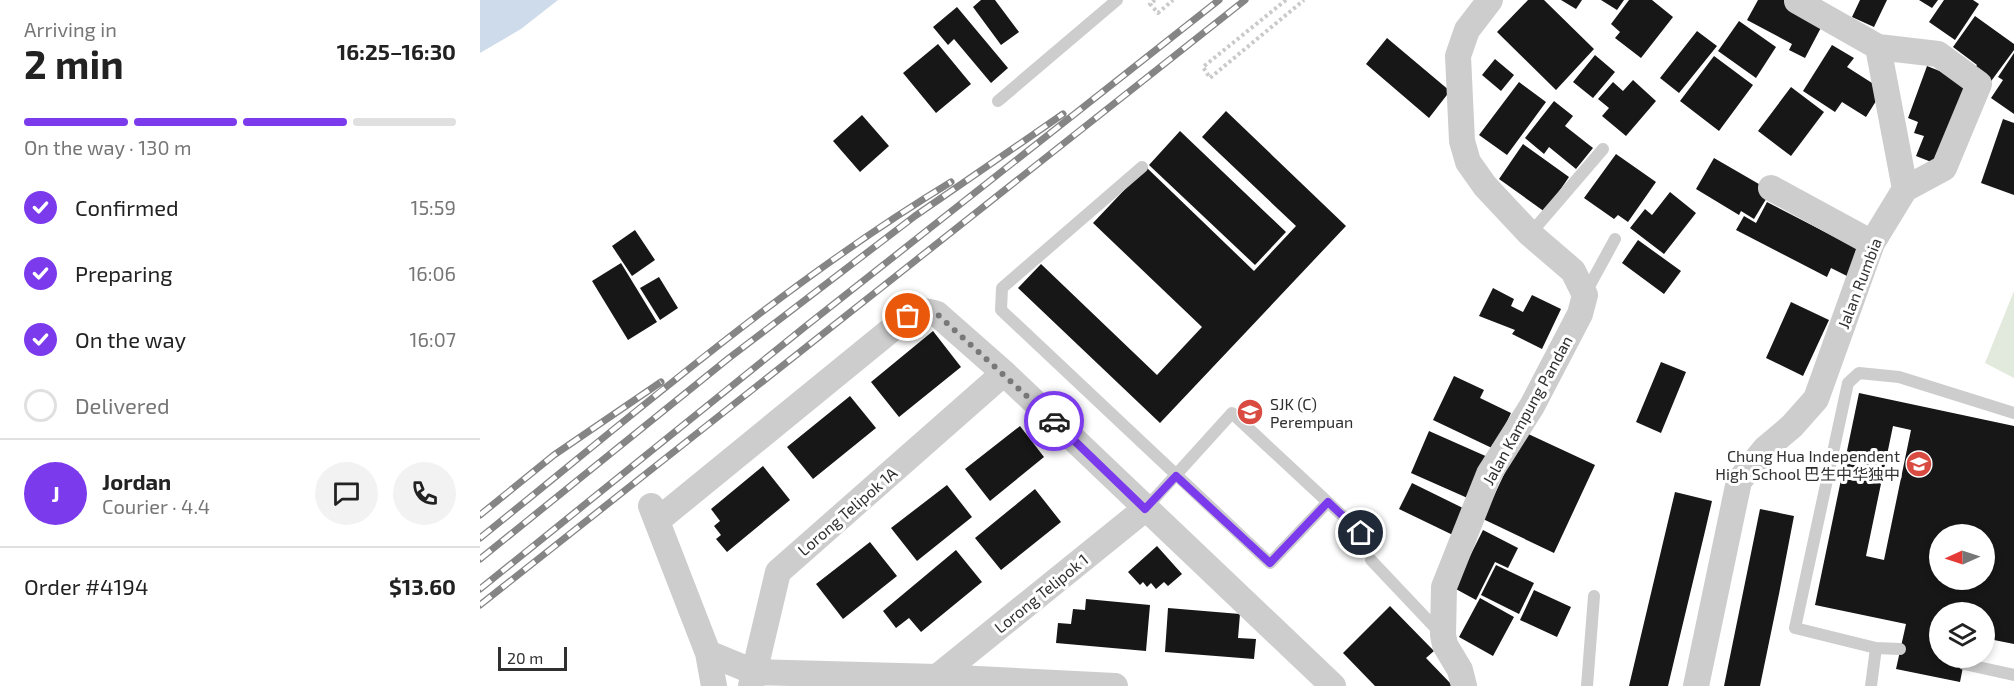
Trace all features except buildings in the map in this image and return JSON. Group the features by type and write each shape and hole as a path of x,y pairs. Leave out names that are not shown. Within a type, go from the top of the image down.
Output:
{"street":[{"path":"1491,0 1467,30 1458,57 1462,141 1468,162 1485,186 1530,234 1573,271 1585,295"},
{"path":"1797,1 1878,47 1938,54 1979,84 1944,168 1905,189 1878,47"},
{"path":"1771,188 1872,243"},
{"name":"Jalan Rumbia","path":"1696,686 1739,481 1765,449 1792,426 1816,399 1872,243 1905,189"},
{"name":"Jalan Kampung Pandan","path":"1464,686 1460,670 1445,645 1443,635 1444,587 1485,484 1538,396 1580,314 1585,295"},
{"path":"714,686 708,653 654,513 916,312 937,314 1004,374 1333,686"},
{"name":"Lorong Telipok 1A","path":"753,679 778,572 1004,374"},
{"name":"Lorong Telipok 1","path":"936,681 1145,509"},
{"path":"708,653 753,679 1106,685"}],"lane":[{"path":"998,101 1117,0"},
{"path":"1530,234 1603,149"},
{"path":"1142,167 1002,288 1000,310 1270,563 1328,502"},
{"path":"1585,295 1615,239"},
{"path":"1900,650 1876,648 1795,628 1848,383 1859,373 1899,377 2014,413"},
{"path":"1145,509 1232,413 1361,533"},
{"path":"1371,560 1429,624 1443,635"},
{"path":"1587,686 1594,596"},
{"path":"1871,686 1876,648"},
{"path":"1982,668 2014,675"}],"path":[{"path":"1155,0 1150,4 1158,13 1173,0"},
{"path":"1286,0 1203,67 1210,78 1304,0"}],"shaded area":[{"path":"2014,291 2014,378 1985,363"}],"water":[{"path":"480,0 558,0 521,29 480,53"}],"railway":[{"path":"480,589 806,326 1219,0"},
{"path":"480,605 1245,0"},
{"path":"480,559 729,358 915,216 1063,114"},
{"path":"480,538 768,307 828,263 951,182"},
{"path":"480,515 554,455 661,382"}],"way so far":[{"path":"908,316 916,312 927,311 937,314 1054,421"}],"place":[{"name":"SJK (C) Perempuan","path":"1250,412"},
{"name":"Chung Hua Independent High School 巴生中华独中","path":"1919,464"}],"route":[{"path":"1054,421 1145,509 1176,476 1270,563 1328,502 1361,533"}]}
